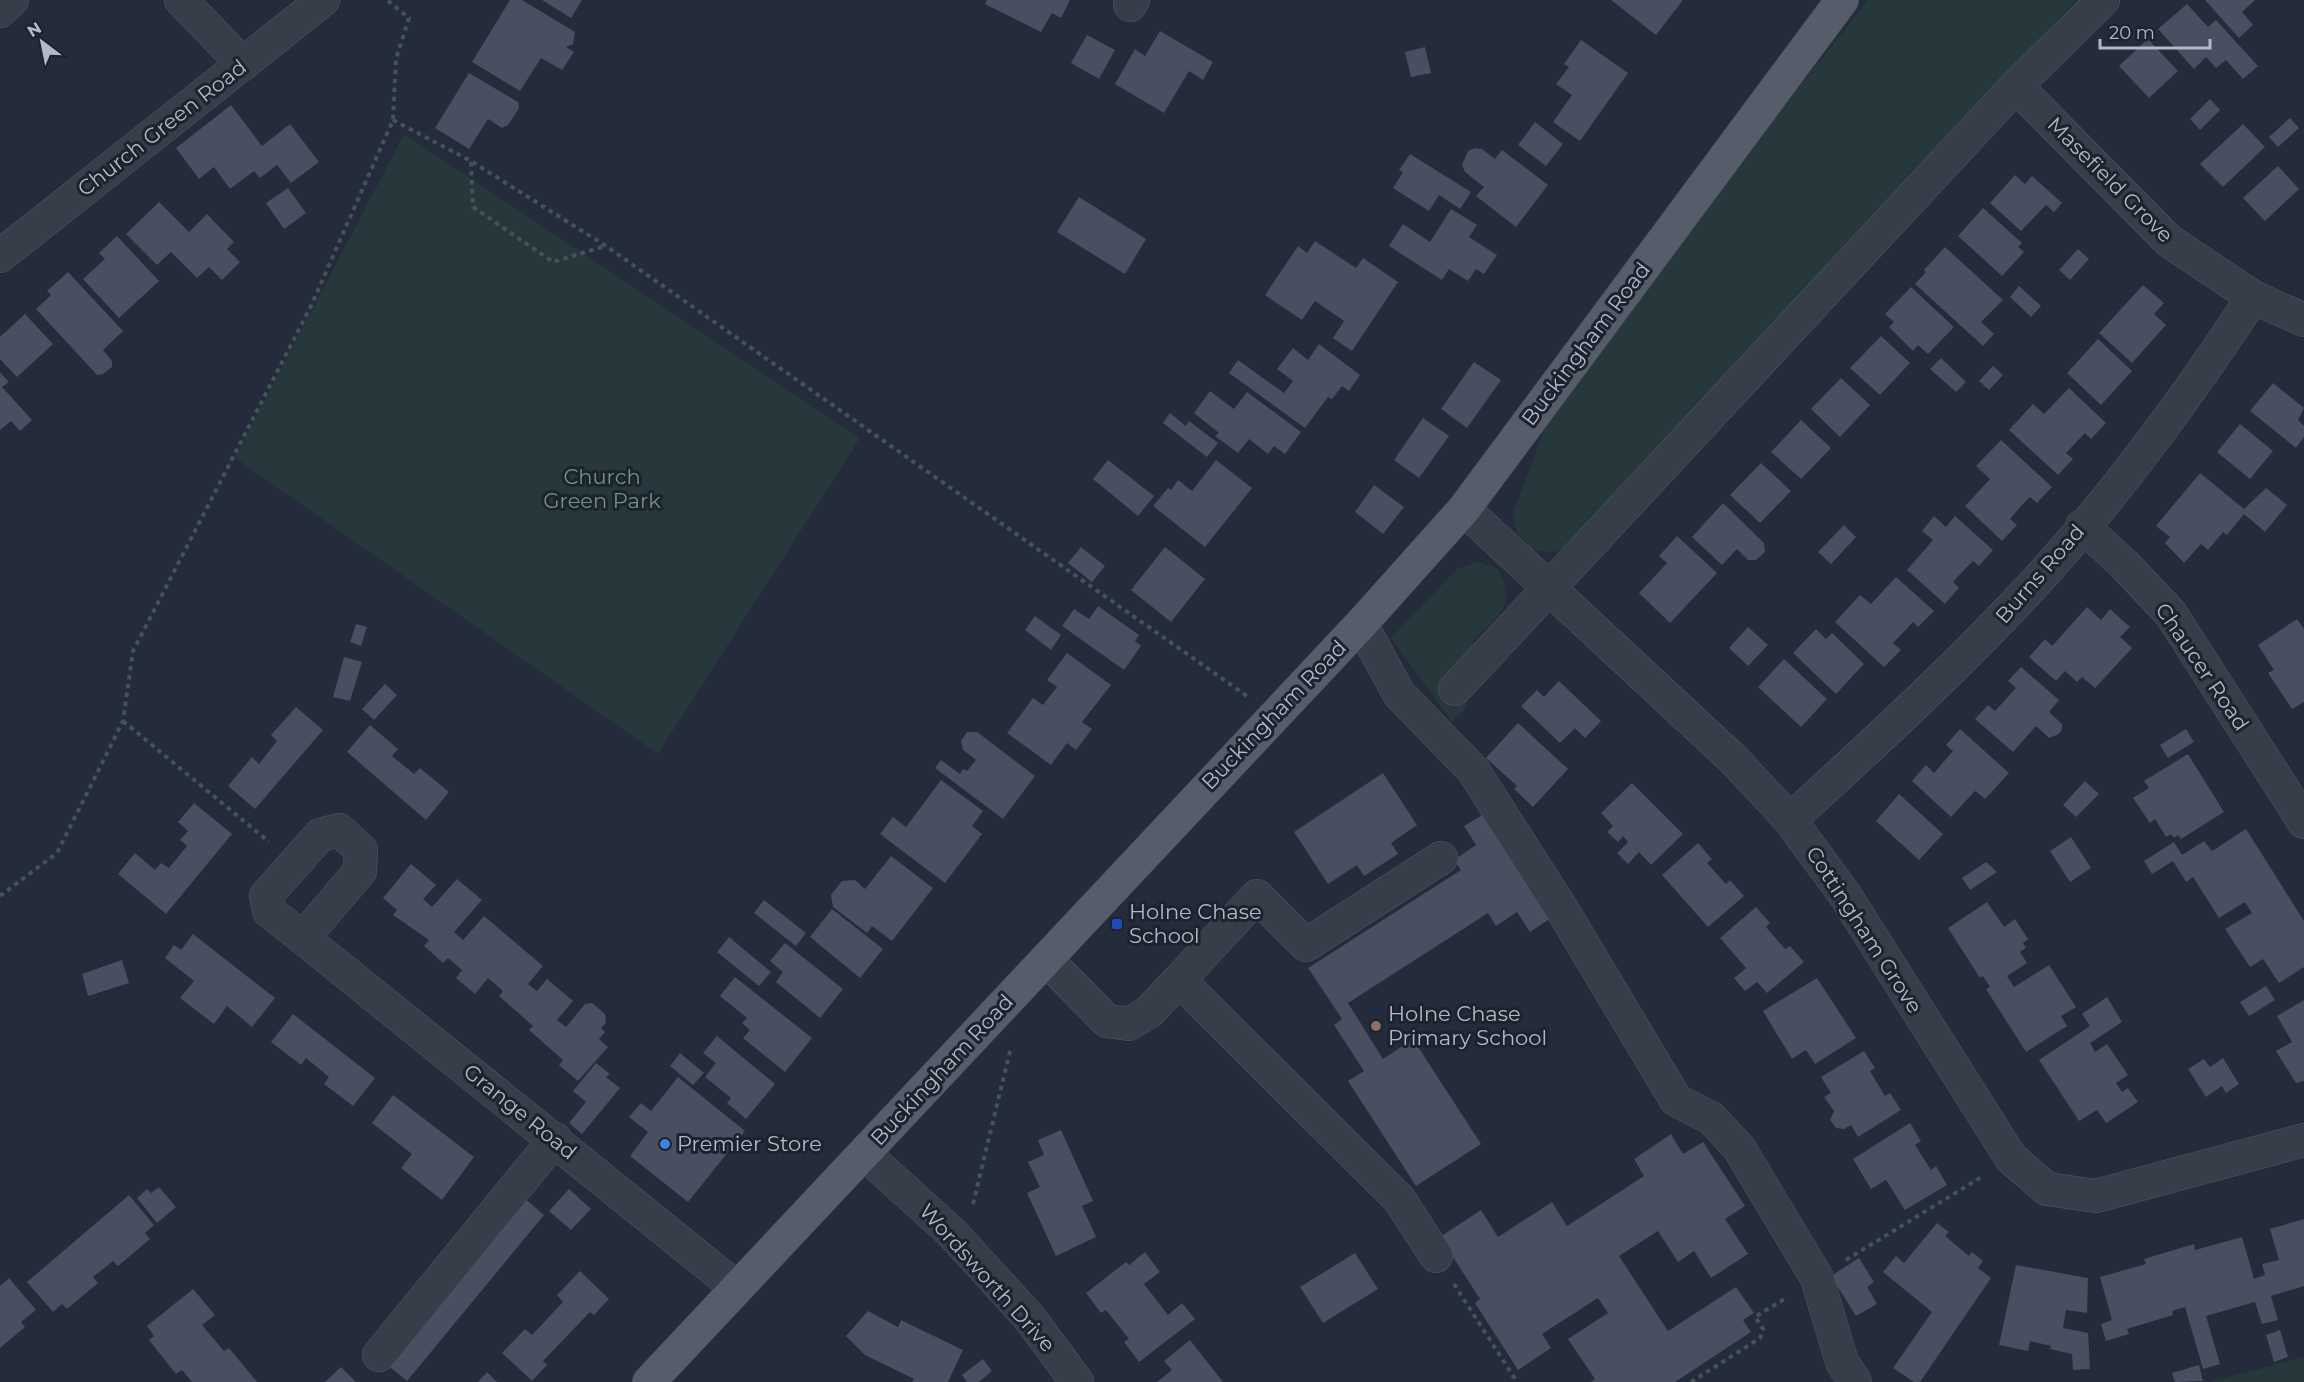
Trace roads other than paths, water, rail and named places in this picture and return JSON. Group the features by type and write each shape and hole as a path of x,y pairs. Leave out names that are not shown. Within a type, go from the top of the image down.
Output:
{"main road":[{"name":"Buckingham Road","path":"649,1382 1361,624 1464,508 1842,0"}],"street":[{"path":"0,11 12,0"},
{"path":"181,0 243,64"},
{"name":"Church Green Road","path":"0,256 322,0"},
{"path":"1455,689 2016,86 2103,0"},
{"name":"Masefield Grove","path":"2016,86 2169,241 2253,297 2304,320"},
{"name":"Burns Road","path":"1790,819 1924,697 2019,601 2156,436 2253,297"},
{"name":"Cottingham Grove","path":"1464,508 1733,759 1790,819 1845,895 2011,1158 2047,1190 2096,1196 2304,1140"},
{"name":"Chaucer Road","path":"2082,526 2124,564 2172,614 2304,822"},
{"path":"1361,624 1399,694 1473,770 1563,911 1676,1100 1711,1118 1739,1148 1817,1278 1842,1362 1855,1382"},
{"name":"Grange Road","path":"303,938 360,871 361,850 339,830 320,835 266,896 269,911 555,1139 737,1288"},
{"path":"1046,959 1107,1021 1129,1024 1149,1012 1257,896 1306,945 1442,858"},
{"path":"1179,980 1399,1199 1436,1256"},
{"path":"379,1355 555,1139"},
{"name":"Wordsworth Drive","path":"865,1154 952,1233 1028,1316 1077,1382"}],"place":[{"name":"Holne Chase School","path":"1117,924"},
{"name":"Holne Chase Primary School","path":"1376,1026"},
{"name":"Premier Store","path":"665,1144"}],"park label":[{"name":"Church Green Park","path":"602,489"}]}
